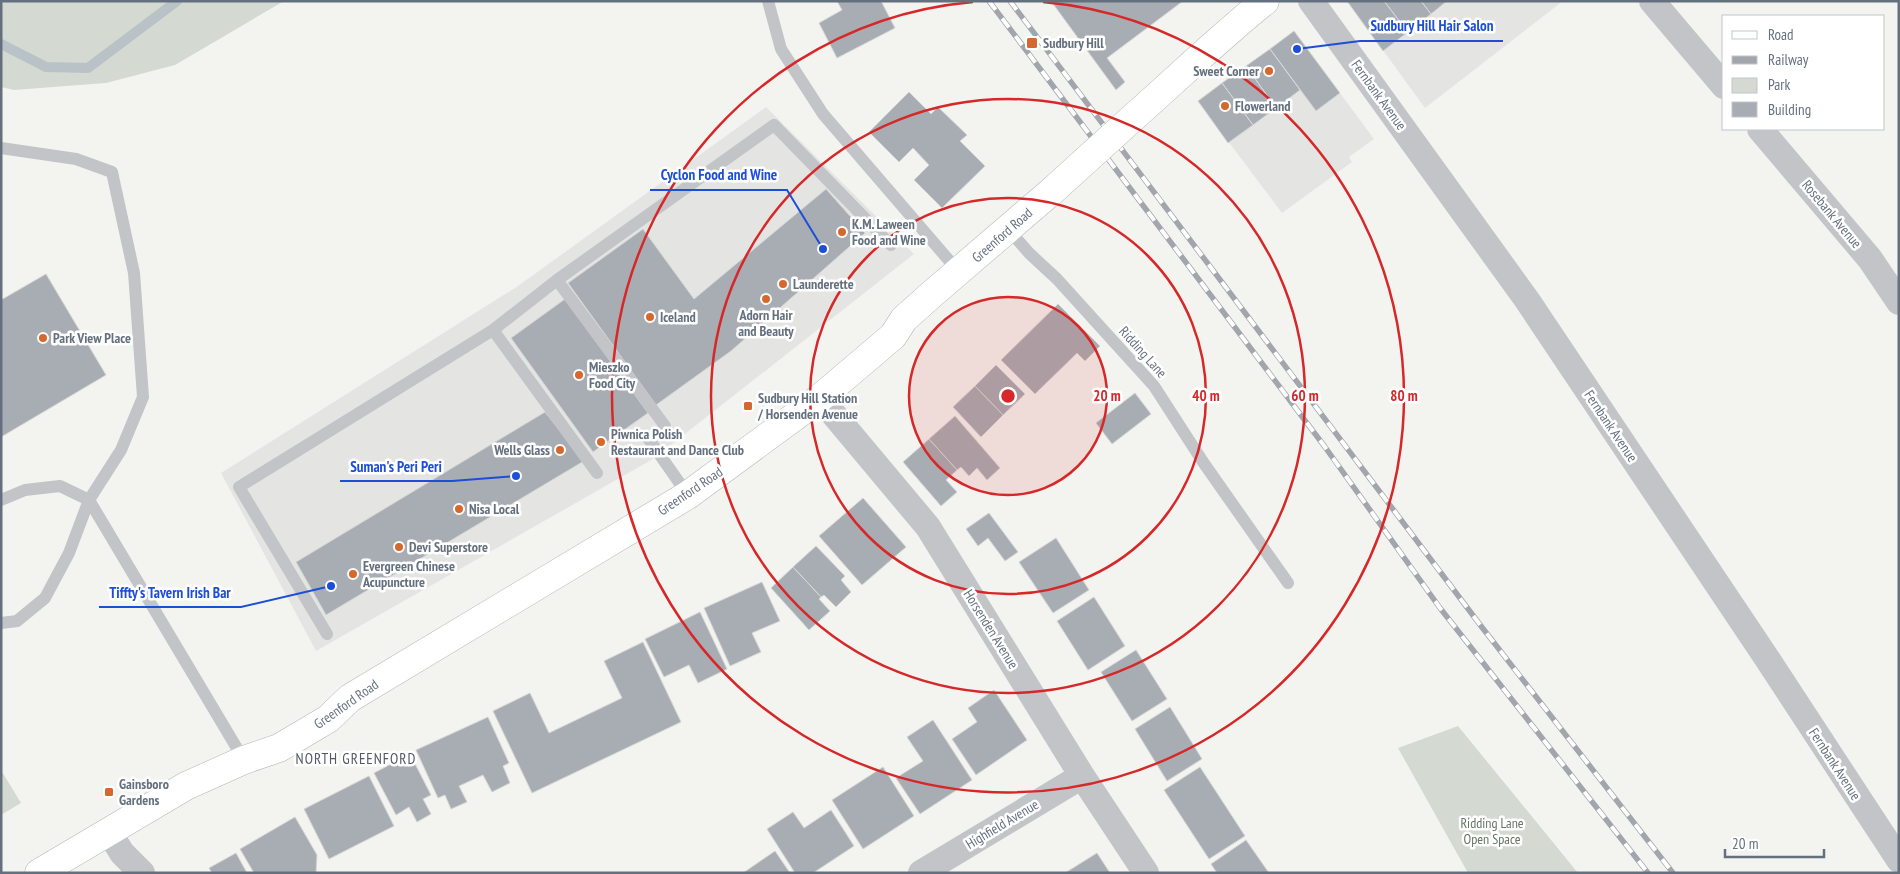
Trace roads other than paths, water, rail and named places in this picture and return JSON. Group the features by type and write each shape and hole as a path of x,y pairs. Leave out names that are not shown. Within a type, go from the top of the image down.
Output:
{"main road":[{"name":"Greenford Road","path":"39,873 186,786 244,760 279,748 328,719 350,698 688,496 820,398 893,336 904,319 1052,192 1192,65 1212,44 1265,1"}],"street":[{"name":"Fernbank Avenue","path":"1311,1 1527,300 1899,860"},
{"path":"1652,1 1722,84"},
{"name":"Rosebank Avenue","path":"1761,130 1870,259 1899,302"},
{"name":"Horsenden Avenue","path":"820,398 928,527 1082,776 1146,873"},
{"name":"Highfield Avenue","path":"921,873 1082,776"},
{"path":"109,832 122,853 142,873"}],"lane":[{"path":"768,1 781,49 823,114 959,272"},
{"path":"327,634 239,487 493,330 557,280 774,125 891,245"},
{"path":"1,148 76,159 112,172 134,273 143,397 121,450 89,500 69,552 45,598 17,621 1,623"},
{"name":"Ridding Lane","path":"1008,229 1029,253 1057,279 1154,386 1203,462 1288,583"},
{"path":"557,280 665,426"},
{"path":"493,330 597,473"},
{"path":"648,438 688,496"},
{"path":"1,500 25,490 60,486 89,500 244,760"}],"waterway":[{"path":"1,44 46,67 88,68 177,1"}],"railway":[{"path":"989,1 1325,447 1440,608 1648,873"},
{"path":"1010,1 1481,626 1673,873"}],"place":[{"name":"Sudbury Hill","path":"1032,43"},
{"name":"Sudbury Hill Hair Salon","path":"1297,49"},
{"name":"Sweet Corner","path":"1269,71"},
{"name":"Flowerland","path":"1225,106"},
{"name":"K.M. Laween Food and Wine","path":"842,232"},
{"name":"Cyclon Food and Wine","path":"823,249"},
{"name":"Launderette","path":"783,284"},
{"name":"Adorn Hair and Beauty","path":"766,299"},
{"name":"Iceland","path":"650,317"},
{"name":"Park View Place","path":"43,338"},
{"name":"Mieszko Food City","path":"579,375"},
{"name":"Sudbury Hill Station / Horsenden Avenue","path":"748,406"},
{"name":"Piwnica Polish Restaurant and Dance Club","path":"601,442"},
{"name":"Wells Glass","path":"560,450"},
{"name":"Suman's Peri Peri","path":"516,476"},
{"name":"Nisa Local","path":"459,509"},
{"name":"Devi Superstore","path":"399,547"},
{"name":"Evergreen Chinese Acupuncture","path":"353,574"},
{"name":"Tiffty's Tavern Irish Bar","path":"331,586"},
{"name":"Gainsboro Gardens","path":"109,792"}],"district":[{"name":"NORTH GREENFORD","path":"356,758"}],"park label":[{"name":"Ridding Lane Open Space","path":"1492,832"}]}
